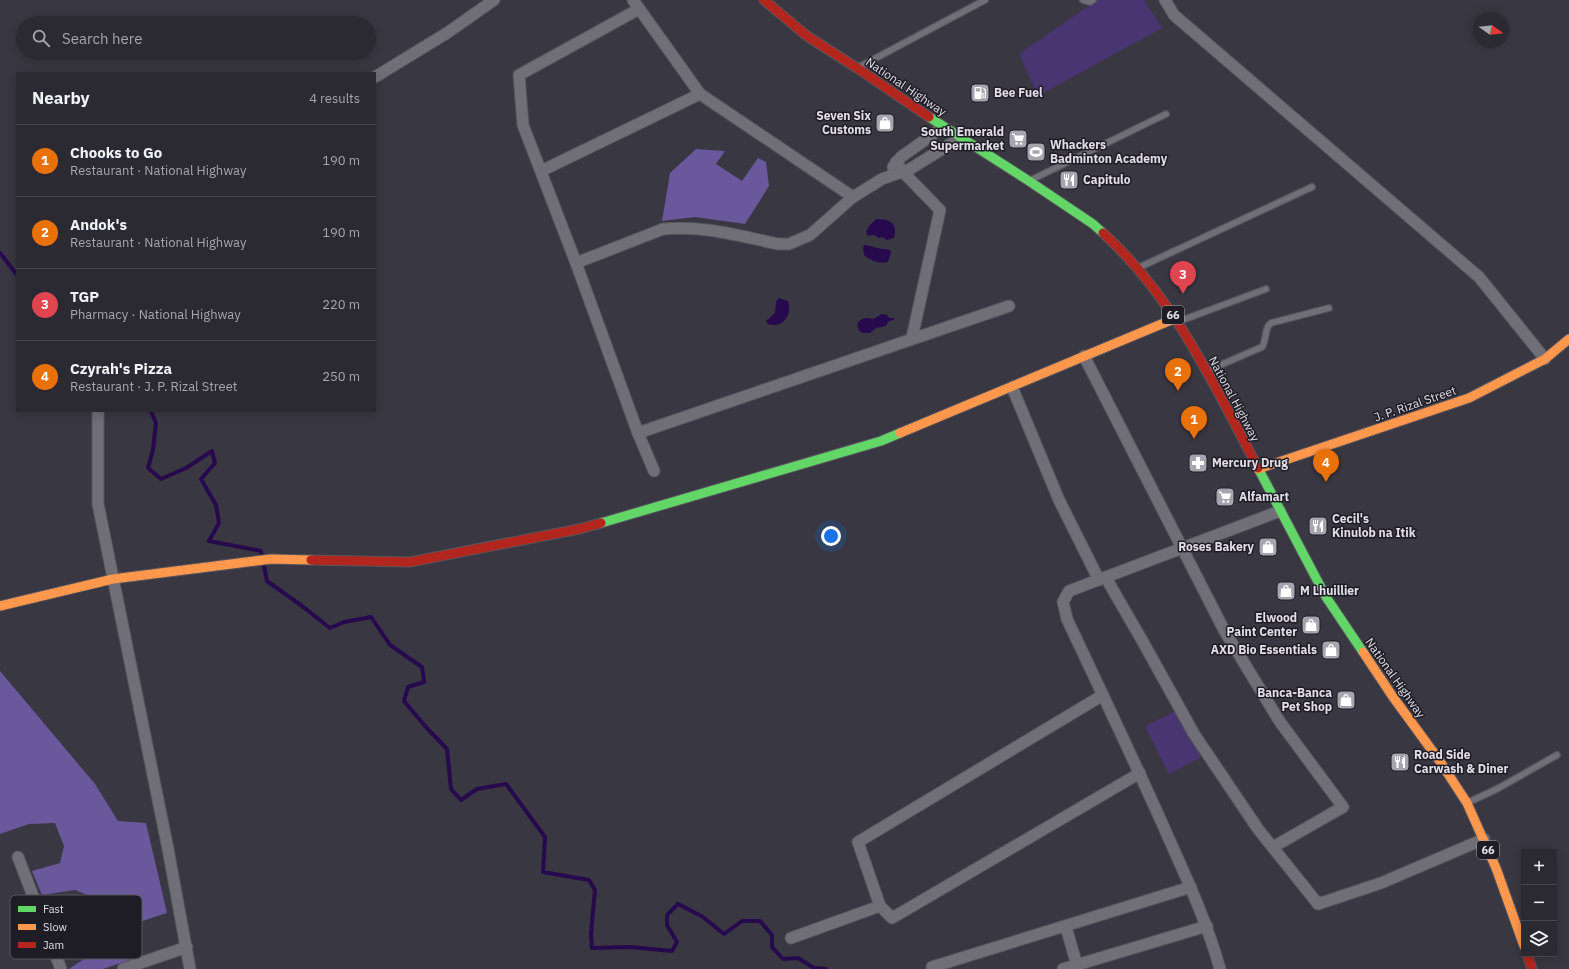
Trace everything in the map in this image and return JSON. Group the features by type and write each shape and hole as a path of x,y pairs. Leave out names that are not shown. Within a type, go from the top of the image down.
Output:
{"main road":[{"name":"National Highway","path":"764,0 807,36 857,68 943,127 1029,181 1093,224 1138,268 1177,320 1207,371 1326,597 1467,803 1496,868 1521,938"},
{"path":"0,606 113,579 271,558 410,562 579,529 881,441 1084,356 1177,320"},
{"name":"J. P. Rizal Street","path":"1258,469 1469,398 1545,359 1569,339"},
{"path":"1528,957 1532,969"}],"street":[{"path":"376,76 447,33 494,0"},
{"path":"1165,0 1174,15 1479,277 1545,359"},
{"path":"654,471 638,433 523,125 519,75 636,4 700,94 853,197"},
{"path":"540,171 700,94"},
{"path":"882,179 901,157 943,127"},
{"path":"576,264 663,229 678,227 706,229 778,244 790,244 810,235 853,197 882,179 910,169 960,138"},
{"path":"896,162 903,172 940,210 912,338"},
{"path":"638,433 1009,306"},
{"path":"1084,356 1224,630 1280,722 1343,807 1273,847"},
{"path":"1012,387 1059,500 1103,579 1143,642 1194,734 1258,829 1318,904 1381,883 1484,839"},
{"path":"98,412 98,504 187,947 190,969"},
{"path":"1216,968 1207,926 1191,887 1104,695 1067,619 1063,602 1069,591 1280,511"},
{"path":"1104,695 858,842 880,906 892,918 1140,773"},
{"path":"18,857 33,895"},
{"path":"932,969 932,967 1066,927 1191,887"},
{"path":"791,938 880,906"},
{"path":"1062,969 1077,967 1207,926"},
{"path":"1066,927 1077,967"},
{"path":"123,969 187,947"},
{"path":"57,959 61,969"}],"lane":[{"path":"857,68 984,0"},
{"path":"1083,0 1090,2 1093,0"},
{"path":"1029,181 1166,114"},
{"path":"1138,268 1312,187"},
{"path":"1177,320 1266,289"},
{"path":"1207,371 1262,347 1265,341 1267,326 1271,323 1329,308"},
{"path":"1467,803 1497,789 1557,755"}],"shaded area":[{"path":"1097,0 1144,0 1162,28 1038,96 1019,54"},
{"path":"696,149 725,151 716,164 742,181 758,158 766,162 769,186 745,224 695,217 662,221 670,173"},
{"path":"876,219 889,221 894,225 894,238 887,240 874,235 868,236 866,232 869,226"},
{"path":"864,245 890,250 891,252 888,262 878,262 864,255"},
{"path":"779,298 788,301 788,316 782,323 773,325 768,324 766,321 775,313 776,302"},
{"path":"882,314 887,315 889,318 894,318 894,320 889,321 886,326 876,328 870,333 862,333 859,330 859,321 865,318 873,319"},
{"path":"0,671 95,784 118,821 146,823 167,913 142,921 142,895 87,895 75,890 42,895 32,871 60,863 64,846 55,823 29,824 0,834"},
{"path":"1178,710 1201,757 1169,774 1145,726"},
{"path":"84,959 133,959 103,969 69,969"}],"waterway":[{"path":"0,253 16,274"},
{"path":"151,412 156,423 153,450 148,468 161,479 186,468 212,451 215,463 201,479 216,505 219,523 209,541 261,551 267,581 330,628 344,622 371,617 390,645 422,667 424,682 408,687 404,701 447,749 451,789 461,800 477,789 506,784 545,837 543,872 589,880 595,890 591,933 592,948 630,947 672,951 677,942 667,925 667,915 678,904 703,917 724,934 742,921 760,921 772,935 772,947 783,959 798,958 814,968 826,969"}],"traffic: fast":[{"path":"929,117 1029,181 1093,224 1103,233"},
{"path":"601,523 881,441 900,433"},
{"path":"1258,468 1326,597 1363,652"}],"traffic: slow":[{"path":"900,433 1176,318"},
{"path":"1258,469 1469,398 1545,359 1569,339"},
{"path":"0,606 113,579 271,559 311,560"},
{"path":"1363,652 1393,697 1439,760 1467,803 1496,868 1521,938"}],"traffic: jam":[{"path":"764,0 807,36 929,117"},
{"path":"1103,233 1128,258 1151,285 1172,314 1191,343 1258,468"},
{"path":"311,560 410,562 579,529 601,523"},
{"path":"1528,957 1532,969"}],"place":[{"name":"Bee Fuel","path":"980,93"},
{"name":"Seven Six Customs","path":"885,123"},
{"name":"South Emerald Supermarket","path":"1018,139"},
{"name":"Whackers Badminton Academy","path":"1036,152"},
{"name":"Capitulo","path":"1069,180"},
{"name":"TGP","path":"1183,294"},
{"name":"Andok's","path":"1178,391"},
{"name":"Chooks to Go","path":"1194,439"},
{"name":"Mercury Drug","path":"1198,463"},
{"name":"Czyrah's Pizza","path":"1326,482"},
{"name":"Alfamart","path":"1225,497"},
{"name":"Cecil's Kinulob na Itik","path":"1318,526"},
{"name":"Roses Bakery","path":"1268,547"},
{"name":"M Lhuillier","path":"1286,591"},
{"name":"Elwood Paint Center","path":"1311,625"},
{"name":"AXD Bio Essentials","path":"1331,650"},
{"name":"Banca-Banca Pet Shop","path":"1346,700"},
{"name":"Road Side Carwash & Diner","path":"1400,762"}]}
